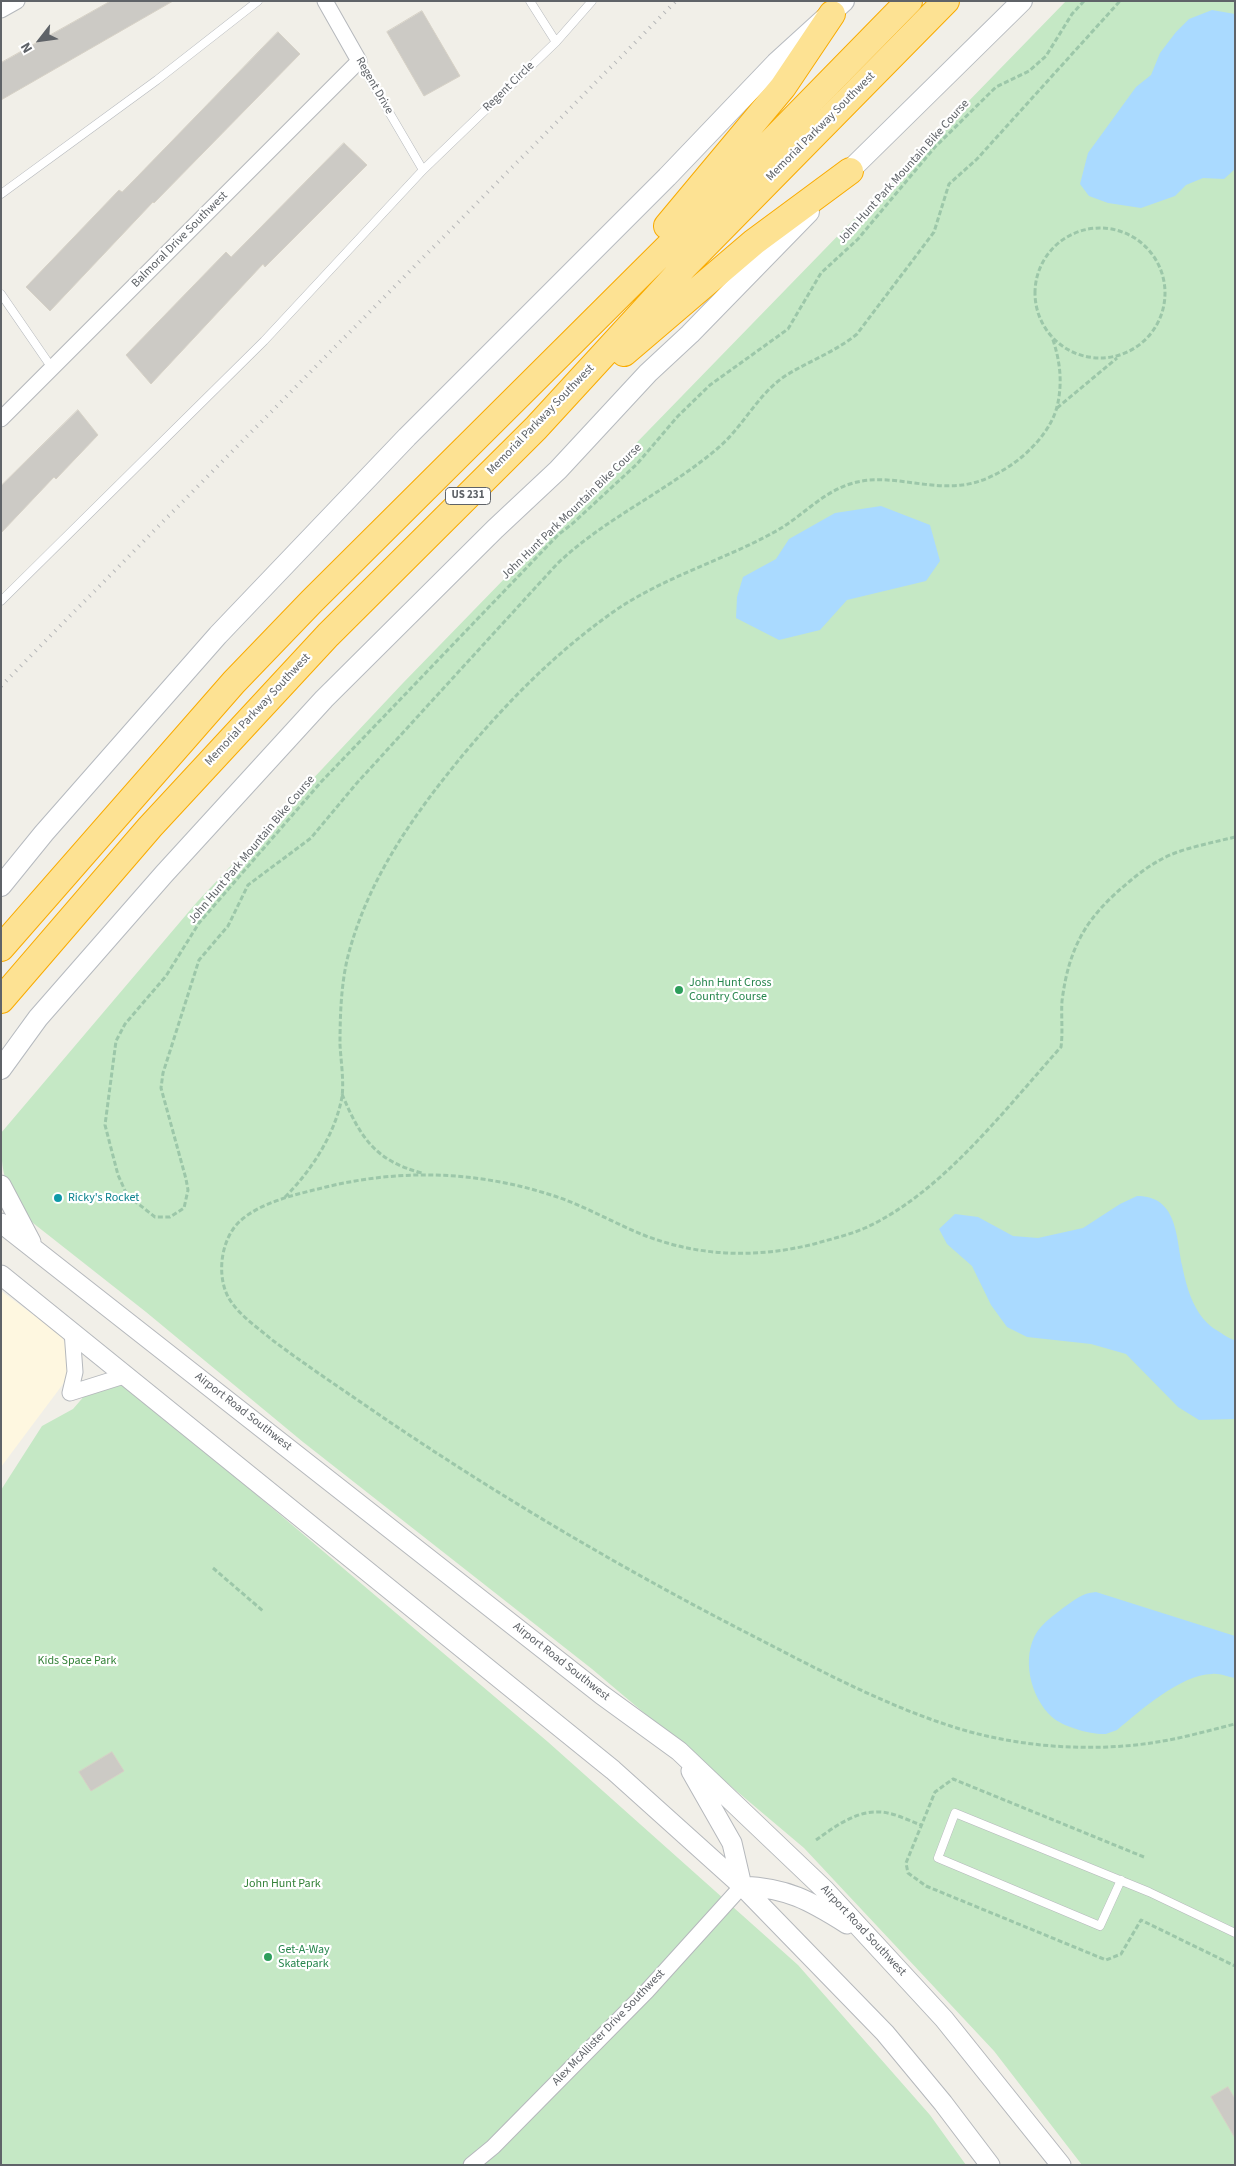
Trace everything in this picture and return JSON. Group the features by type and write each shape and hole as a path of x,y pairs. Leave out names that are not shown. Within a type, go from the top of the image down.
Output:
{"highway":[{"name":"Memorial Parkway Southwest","path":"1,948 234,682 312,601 672,243 909,1"},
{"name":"Memorial Parkway Southwest","path":"1,1000 150,827 328,635 536,428 684,267 946,1"},
{"path":"560,354 783,87 838,7"},
{"path":"536,428 754,242 850,171"}],"main road":[{"path":"1,1069 38,1018 164,874 324,699 495,529 558,470 648,373 697,327 850,171 894,130 1022,1"},
{"path":"1,886 44,833 218,635 407,437 667,177 776,63 838,7"}],"street":[{"path":"1,10 17,1"},
{"name":"Regent Drive","path":"325,1 359,60"},
{"name":"Balmoral Drive Southwest","path":"1,419 359,60"},
{"path":"1,1184 36,1252"},
{"name":"Airport Road Southwest","path":"1,1223 602,1695 679,1751 825,1890 944,2019 1061,2165"},
{"path":"1,1275 613,1770 742,1886 885,2033 943,2103 990,2165"},
{"path":"72,1331 75,1372 70,1393 127,1375"},
{"path":"679,1751 732,1843 742,1886"},
{"path":"742,1886 763,1887 788,1892 804,1899 868,1937"},
{"name":"Alex McAllister Drive Southwest","path":"471,2165 493,2147 647,1991 742,1886"}],"lane":[{"path":"1,194 157,80 258,1"},
{"path":"530,1 556,42"},
{"name":"Regent Circle","path":"1,601 264,341 423,170 556,42 592,1"},
{"name":"Regent Drive","path":"359,60 423,170"},
{"path":"1,294 52,368"},
{"path":"1121,1880 1100,1926 938,1858 955,1813 1121,1880 1235,1933"}],"path":[{"name":"John Hunt Park Mountain Bike Course","path":"1084,1 1072,14 1046,56 1029,71 996,87 934,148 858,239 821,273 788,329 763,349 730,369 710,385 678,416 636,464 558,535 321,782 199,923 166,976 125,1024 116,1041 105,1125 118,1175 127,1195 155,1218 170,1217 184,1208 188,1190 163,1096 162,1073 199,960 228,926 248,886 311,838 356,784 557,564 579,543 666,486 717,449 733,433 767,390 786,376 841,347 857,334 934,232 949,184 977,159 1120,1"},
{"path":"285,1197 312,1165 336,1119 342,1094 340,1046 343,985 352,943 370,896 400,837 422,806 493,720 549,662 604,619 646,592 778,530 828,494 848,485 872,478 940,486 966,485 1005,469 1024,455 1039,440 1057,408 1118,357 1144,341 1154,330 1161,316 1164,286 1161,271 1154,257 1144,245 1132,236 1118,230 1087,229 1072,234 1048,252 1038,273 1034,295 1037,311 1043,325 1052,337 1071,352 1094,358 1118,357"},
{"path":"1052,337 1061,366 1057,408"},
{"path":"1235,837 1174,854 1145,869 1091,918 1077,943 1070,967 1062,1003 1061,1047 950,1168 923,1192 867,1227 805,1246 756,1254 724,1255 693,1250 648,1236 586,1208 549,1194 498,1181 425,1174 369,1177 285,1197 268,1204 238,1223 230,1235 223,1252 222,1270 224,1288 230,1302 242,1314 288,1352 415,1440 550,1523 704,1611 824,1672 911,1712 964,1730 1005,1739 1051,1745 1100,1746 1148,1743 1235,1724"},
{"path":"342,1094 363,1137 380,1155 401,1167 425,1174"},
{"path":"213,1568 263,1611"},
{"path":"1144,1857 953,1779 935,1792 906,1863 908,1873 926,1886 1106,1960 1121,1954 1141,1920 1235,1966"},
{"path":"816,1840 840,1823 875,1811 921,1825"}],"shaded area":[{"path":"1,1291 61,1335 71,1356 66,1380 1,1467"}],"green space":[{"name":"John Hunt Cross Country Course","path":"1066,1 1235,1 1235,2165 1082,2165 994,2051 804,1848 592,1669 303,1442 146,1312 33,1223 10,1192 3,1171 2,1160 1,1133 197,902 403,683"},
{"name":"John Hunt Park","path":"103,1385 123,1386 172,1423 548,1742 798,1965 930,2115 966,2165 1,2165 1,1490 42,1426 73,1409 86,1394"}],"water":[{"path":"1212,10 1235,14 1235,169 1224,179 1203,178 1186,185 1175,196 1141,208 1108,203 1089,196 1080,184 1088,153 1136,87 1151,75 1160,53 1176,32 1189,19"},
{"path":"881,506 930,525 940,561 926,581 847,600 820,630 779,640 736,618 737,597 743,577 776,559 789,539 835,513"},
{"path":"1137,1196 1150,1198 1160,1203 1167,1210 1176,1230 1184,1274 1193,1302 1203,1319 1226,1336 1235,1340 1235,1419 1199,1420 1178,1407 1126,1354 1091,1344 1027,1337 1007,1327 991,1305 972,1266 947,1244 939,1229 955,1214 978,1217 1013,1236 1038,1238 1083,1228 1120,1204"},
{"path":"1096,1592 1235,1636 1235,1678 1215,1674 1187,1680 1162,1695 1117,1730 1106,1734 1078,1730 1057,1721 1044,1709 1033,1688 1029,1665 1032,1642 1039,1629 1056,1613 1078,1597"}],"building":[{"path":"111,1 173,1 1,100 1,63"},
{"path":"422,11 460,76 424,96 387,32"},
{"path":"278,32 300,54 153,202 50,311 26,287 119,190 122,192"},
{"path":"344,143 367,165 265,267 263,264 151,384 126,355 226,252 231,257"},
{"path":"78,410 98,435 56,479 54,477 1,533 1,486"},
{"path":"112,1752 124,1771 91,1791 79,1772"},
{"path":"1228,2087 1235,2099 1235,2138 1211,2097"}],"railway":[{"path":"1,686 676,1"}],"place":[{"name":"John Hunt Cross Country Course","path":"679,990"},
{"name":"Ricky's Rocket","path":"58,1198"},
{"name":"Get-A-Way Skatepark","path":"268,1957"}],"park label":[{"name":"Kids Space Park","path":"77,1661"}]}
